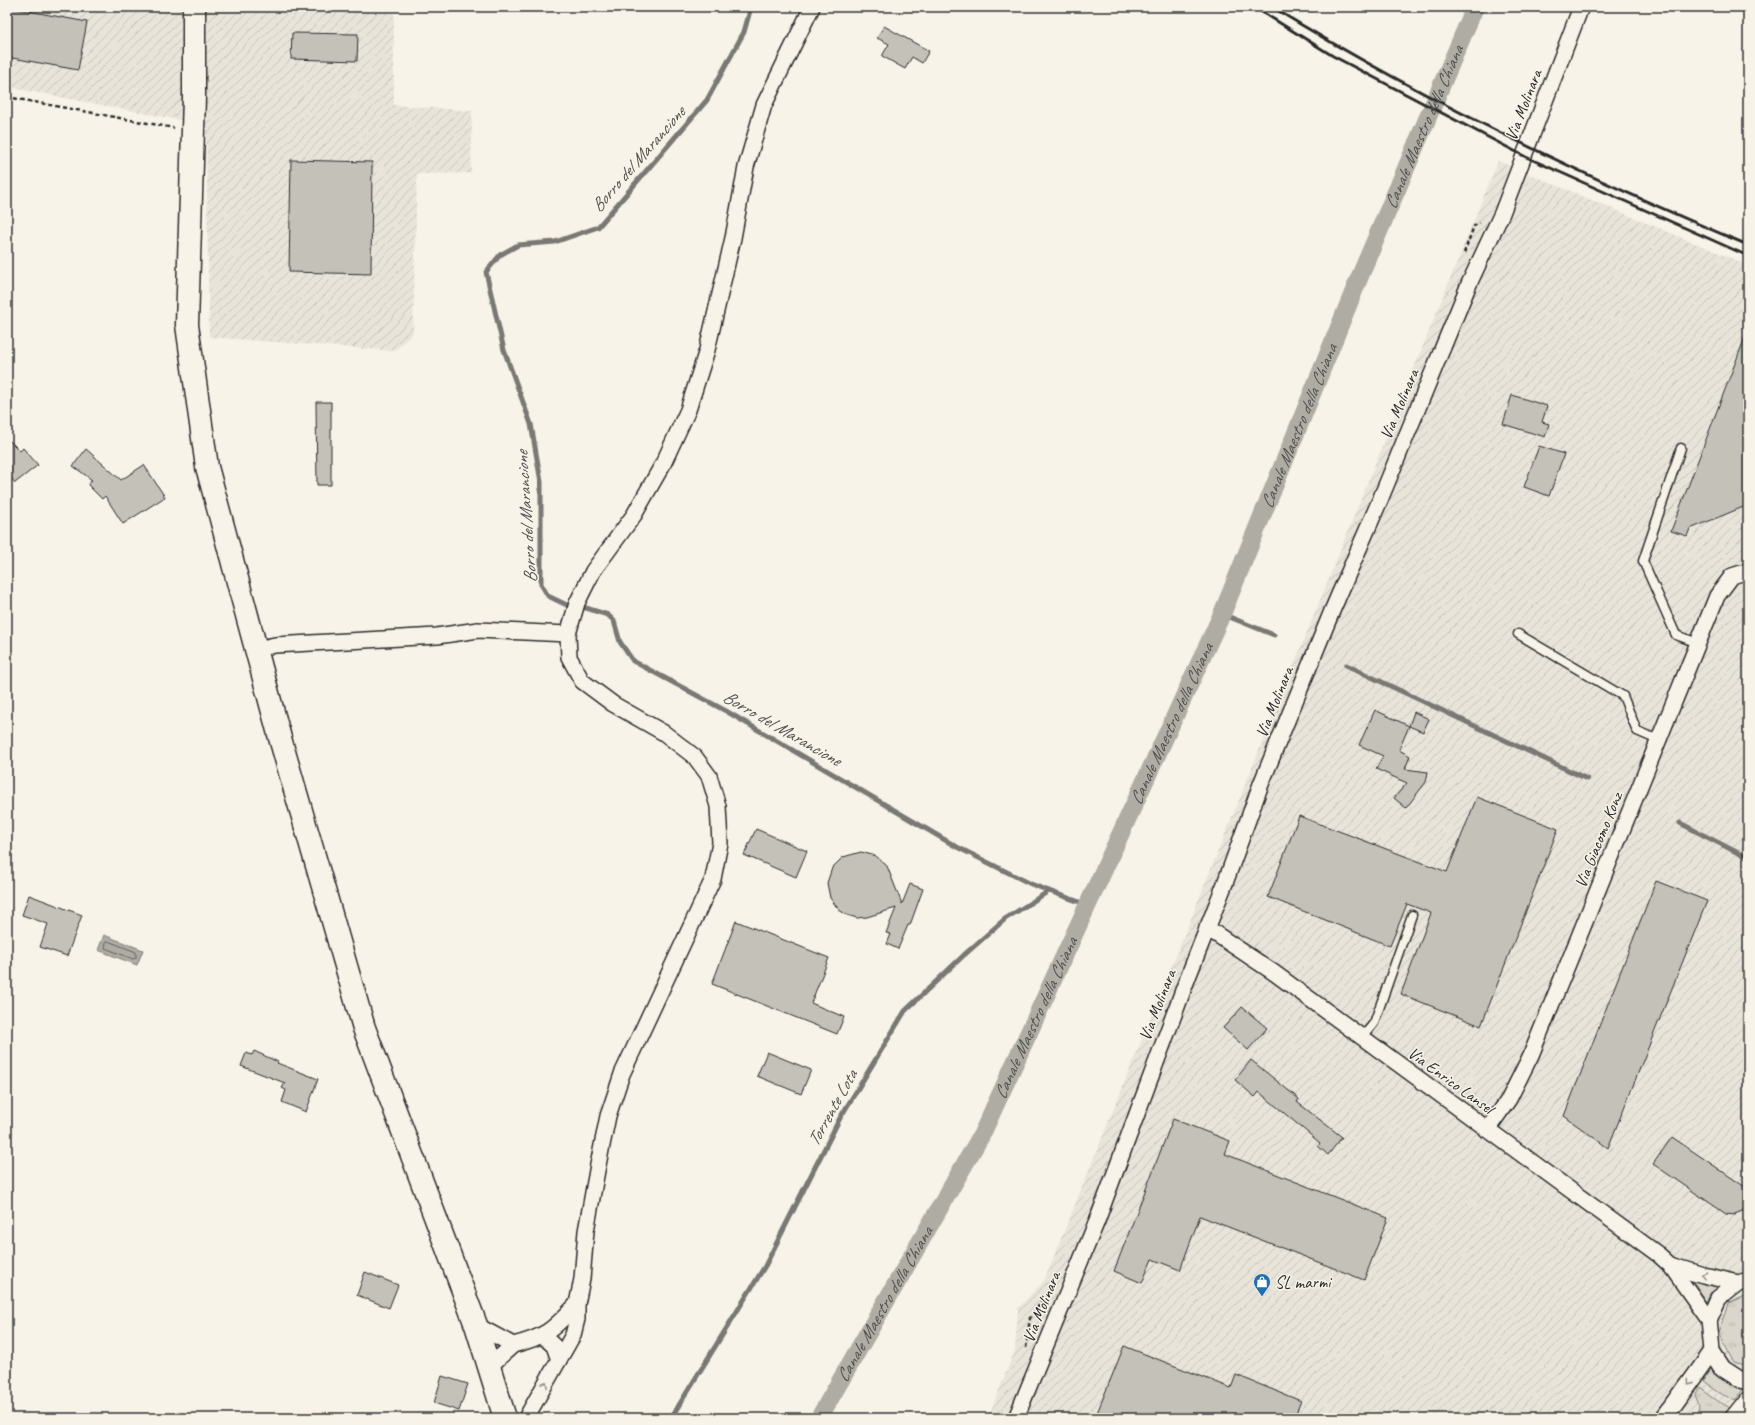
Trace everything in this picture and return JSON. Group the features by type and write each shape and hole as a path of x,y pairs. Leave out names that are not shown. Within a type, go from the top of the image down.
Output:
{"main road":[{"path":"194,7 193,131 188,325 206,467 257,649 280,738 364,1028 476,1325 505,1418"}],"street":[{"path":"526,1418 573,1335 577,1319 577,1304 582,1279 586,1231 608,1116 622,1074 712,879 720,844 718,806 709,776 695,757 664,733 613,704 582,681 569,657 568,634 577,603 593,571 634,515 663,464 688,410 708,350 733,238 746,167 764,105 812,7"},
{"name":"Via Molinara","path":"1016,1418 1097,1221 1261,784 1469,284 1502,213 1581,7"},
{"name":"Via Giacomo Konz","path":"1487,1130 1509,1098 1531,1055 1717,596 1732,576 1748,571"},
{"path":"257,649 275,645 437,636 478,630 568,634"},
{"name":"Via Enrico Lansel","path":"1207,928 1273,972 1659,1255 1670,1265 1709,1320"},
{"name":"Via Enrico Lansel","path":"1670,1265 1703,1275 1743,1282"},
{"path":"1743,1282 1719,1298 1709,1320 1712,1351 1723,1368 1740,1380 1748,1381"},
{"path":"490,1366 513,1345 534,1340 552,1329 577,1304"},
{"path":"476,1325 513,1345"},
{"path":"542,1335 554,1346 559,1360"},
{"path":"1664,1418 1712,1351"},
{"path":"1732,1418 1748,1398"}],"lane":[{"path":"1681,448 1643,561 1676,635 1698,643"},
{"path":"1518,634 1623,696 1637,731 1658,740"},
{"path":"1362,1038 1374,1022 1412,915"}],"path":[{"path":"7,97 156,126 193,131"}],"shaded area":[{"path":"7,7 201,7 394,13 394,105 472,111 471,173 417,174 413,333 394,351 209,337 206,125 7,87"},
{"path":"1498,161 1743,263 1748,268 1748,1418 988,1418 1015,1350 1018,1308 1044,1281"}],"green space":[{"path":"1691,1278 1723,1286 1711,1293 1707,1302"},
{"path":"1748,1294 1748,1366 1734,1362 1719,1334 1729,1303"},
{"path":"1713,1366 1745,1384 1733,1401 1703,1380"},
{"path":"1699,1387 1730,1410 1723,1418 1695,1418 1700,1410 1694,1395"}],"water":[{"path":"104,935 143,950 137,965 98,950"}],"building":[{"path":"7,7 87,22 78,70 7,57"},
{"path":"884,26 929,51 922,63 912,57 905,69 882,56 889,44 877,38"},
{"path":"292,33 358,34 357,61 291,59"},
{"path":"291,160 372,162 371,274 289,272"},
{"path":"1747,332 1748,505 1690,529 1687,536 1671,531"},
{"path":"1512,395 1547,406 1542,422 1549,424 1545,437 1503,424"},
{"path":"316,402 331,402 331,485 317,485"},
{"path":"7,438 20,451 23,448 38,465 15,483 7,473"},
{"path":"1539,446 1564,454 1549,496 1524,487"},
{"path":"86,449 121,480 144,465 165,497 123,524 105,496 102,499 88,485 92,480 73,466"},
{"path":"1375,710 1409,726 1399,750 1410,756 1405,769 1428,772 1426,782 1406,808 1394,798 1407,783 1376,769 1383,756 1359,745"},
{"path":"1414,712 1429,719 1423,732 1409,726"},
{"path":"1477,797 1558,829 1481,1026 1401,994 1431,913 1407,904 1390,946 1268,897 1299,816 1447,872"},
{"path":"756,829 807,851 796,877 744,855"},
{"path":"861,852 876,856 887,866 902,904 910,884 923,889 910,925 908,925 898,949 887,944 891,934 886,933 896,908 867,917 857,918 847,915 839,910 830,898 827,883 832,868 843,857"},
{"path":"1656,881 1707,901 1608,1148 1564,1116"},
{"path":"29,895 82,915 67,956 40,947 48,924 22,915"},
{"path":"736,921 829,958 811,1003 844,1017 837,1034 712,984"},
{"path":"1242,1007 1267,1028 1248,1050 1223,1028"},
{"path":"254,1051 278,1062 277,1063 318,1079 306,1112 282,1102 286,1090 282,1088 285,1083 241,1066 246,1053 252,1055"},
{"path":"767,1052 811,1070 801,1094 757,1076"},
{"path":"1251,1060 1299,1099 1297,1102 1342,1137 1328,1155 1318,1146 1320,1143 1259,1092 1255,1097 1235,1080"},
{"path":"1173,1119 1230,1141 1225,1154 1388,1218 1364,1280 1200,1216 1180,1270 1152,1259 1142,1283 1114,1271"},
{"path":"1672,1137 1748,1189 1748,1204 1742,1212 1735,1215 1726,1214 1653,1164"},
{"path":"365,1272 398,1285 389,1308 357,1295"},
{"path":"1124,1346 1231,1388 1236,1375 1301,1401 1294,1418 1095,1418"},
{"path":"442,1376 468,1384 459,1411 434,1403"}],"waterway":[{"name":"Borro del Marancione","path":"751,7 744,32 707,100 598,227 555,242 518,245 500,255 486,272 504,350 531,424 541,482 541,584 548,596 571,607 586,608 608,615 614,621 620,642 633,661 726,711 957,847 1031,884 1049,891"},
{"name":"Canale Maestro della Chiana","path":"819,1418 982,1134 1222,614 1360,276 1475,7"},
{"path":"1222,614 1274,635"},
{"path":"1346,665 1587,779"},
{"path":"1680,823 1748,858"},
{"name":"Torrente Lota","path":"671,1418 765,1266 840,1118 905,1011 964,955 1005,919 1049,891 1088,905"}],"railway":[{"path":"1254,7 1333,56 1526,157 1748,256"},
{"path":"1272,7 1387,74 1446,105 1626,192 1748,245"}],"place":[{"name":"SL marmi","path":"1262,1297"}]}
